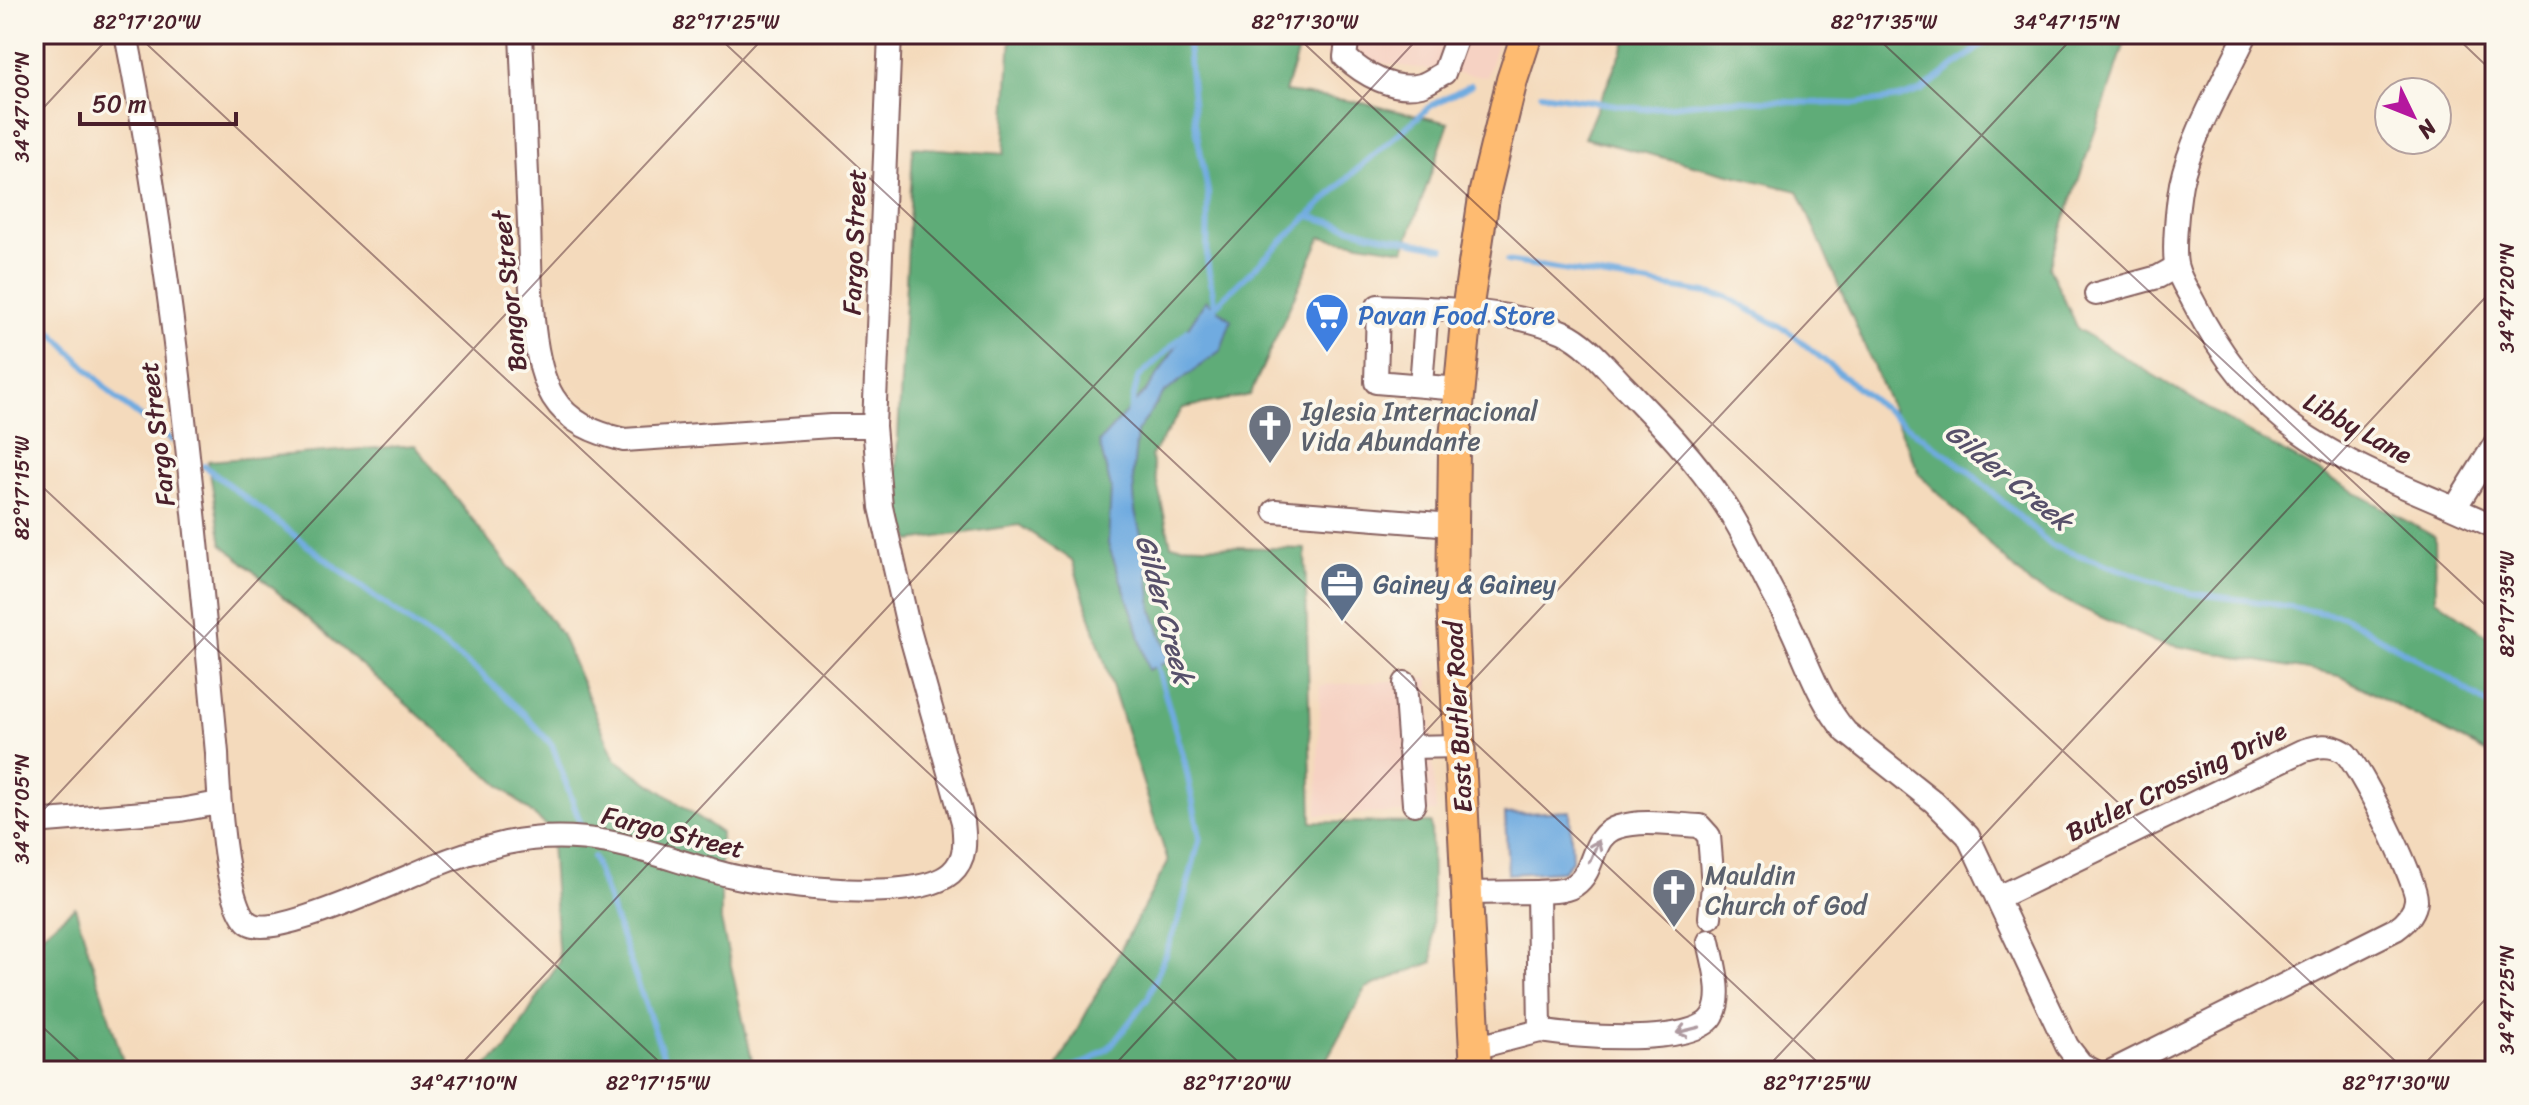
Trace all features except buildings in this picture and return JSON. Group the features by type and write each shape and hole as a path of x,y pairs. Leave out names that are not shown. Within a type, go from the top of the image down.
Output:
{"main road":[{"name":"East Butler Road","path":"1475,1060 1452,601 1452,525 1459,389 1485,191 1518,58 1527,34"}],"street":[{"name":"Fargo Street","path":"126,34 161,237 185,428 216,737 219,803 231,882 241,913 246,921 255,926 312,916 478,850 541,838 609,842 736,877 801,888 870,892 921,885 944,878 957,866 965,848 963,822 892,567 881,507 874,426 890,34"},
{"name":"Bangor Street","path":"521,34 531,288 537,346 545,380 562,409 598,434 624,440 831,426 874,426"},
{"path":"1348,34 1345,57 1361,72 1387,83 1420,85 1444,73 1458,34"},
{"name":"Libby Lane","path":"2246,34 2184,172 2178,204 2176,267 2221,351 2276,414 2339,455 2495,527"},
{"path":"2096,294 2158,277 2176,267"},
{"path":"1459,389 1376,382 1378,306 1467,311 1527,320 1567,334 1588,349 1637,399 1724,502 1747,540 1816,686 1837,722 1934,802 1968,836 2067,1046 2081,1064 2094,1071"},
{"path":"1421,385 1427,308"},
{"path":"2455,508 2495,444"},
{"path":"1275,511 1452,525"},
{"path":"1405,683 1414,804"},
{"path":"1409,747 1460,746"},
{"name":"Butler Crossing Drive","path":"1997,898 2302,751 2331,746 2349,757 2408,872 2417,899 2413,912 2396,929 2112,1071"},
{"path":"34,822 180,810 219,803"},
{"path":"1467,893 1538,892 1574,886 1584,875 1599,838 1616,827 1640,824 1700,826 1709,836 1713,885 1710,917"},
{"path":"1538,892 1540,1031"},
{"path":"1475,1060 1540,1031 1575,1037 1629,1035 1654,1038 1699,1029 1712,1018 1716,1008 1716,983 1709,941"}],"shaded area":[{"path":"1332,34 1500,34 1487,77 1325,56"},
{"path":"1428,679 1436,812 1317,815 1320,685"}],"green space":[{"path":"1011,34 1303,34 1285,92 1358,102 1449,123 1404,250 1321,237 1250,395 1183,408 1151,456 1171,545 1305,549 1312,822 1431,823 1433,962 1366,988 1320,1071 1055,1071 1168,862 1072,560 1019,525 911,541 895,495 913,147 1004,154"},
{"path":"1629,34 2128,34 2049,267 2078,329 2232,423 2435,537 2436,599 2495,641 2495,757 2340,676 2155,642 2031,585 1920,475 1798,191 1584,138"},
{"path":"415,445 561,634 615,759 721,833 721,921 754,1069 759,1071 480,1071 506,1050 559,962 550,829 222,544 208,461"},
{"path":"75,907 126,1071 34,1071 34,941"}],"water":[{"name":"Gilder Creek","path":"1206,300 1231,320 1221,350 1163,394 1137,432 1133,473 1135,511 1146,554 1152,608 1170,661 1148,670 1136,623 1108,544 1111,488 1099,442 1151,385"},
{"path":"1570,811 1572,861 1563,871 1508,874 1505,814"}],"waterway":[{"path":"1187,34 1195,123 1208,192 1207,260 1215,307"},
{"path":"1541,94 1643,109 1727,100 1855,104 1899,98 1922,90 1997,34"},
{"path":"1211,310 1353,173 1432,105 1471,85"},
{"name":"Gilder Creek","path":"1310,216 1369,233 1443,248"},
{"name":"Gilder Creek","path":"1507,261 1725,296 1788,331 1879,405 1967,470 2052,546 2189,593 2345,617 2449,678 2495,710"},
{"path":"34,314 117,399 171,440"},
{"name":"Gilder Creek","path":"1130,413 1138,378 1188,331"},
{"path":"204,466 379,600 477,670 523,713 552,745 580,822"},
{"name":"Gilder Creek","path":"1059,1071 1090,1061 1112,1045 1148,998 1178,922 1200,837 1184,759 1155,659"},
{"path":"593,857 669,1071"}],"place":[{"name":"Pavan Food Store","path":"1327,354"},
{"name":"Iglesia Internacional Vida Abundante","path":"1270,465"},
{"name":"Gainey & Gainey","path":"1342,623"},
{"name":"Mauldin Church of God","path":"1674,929"}]}
